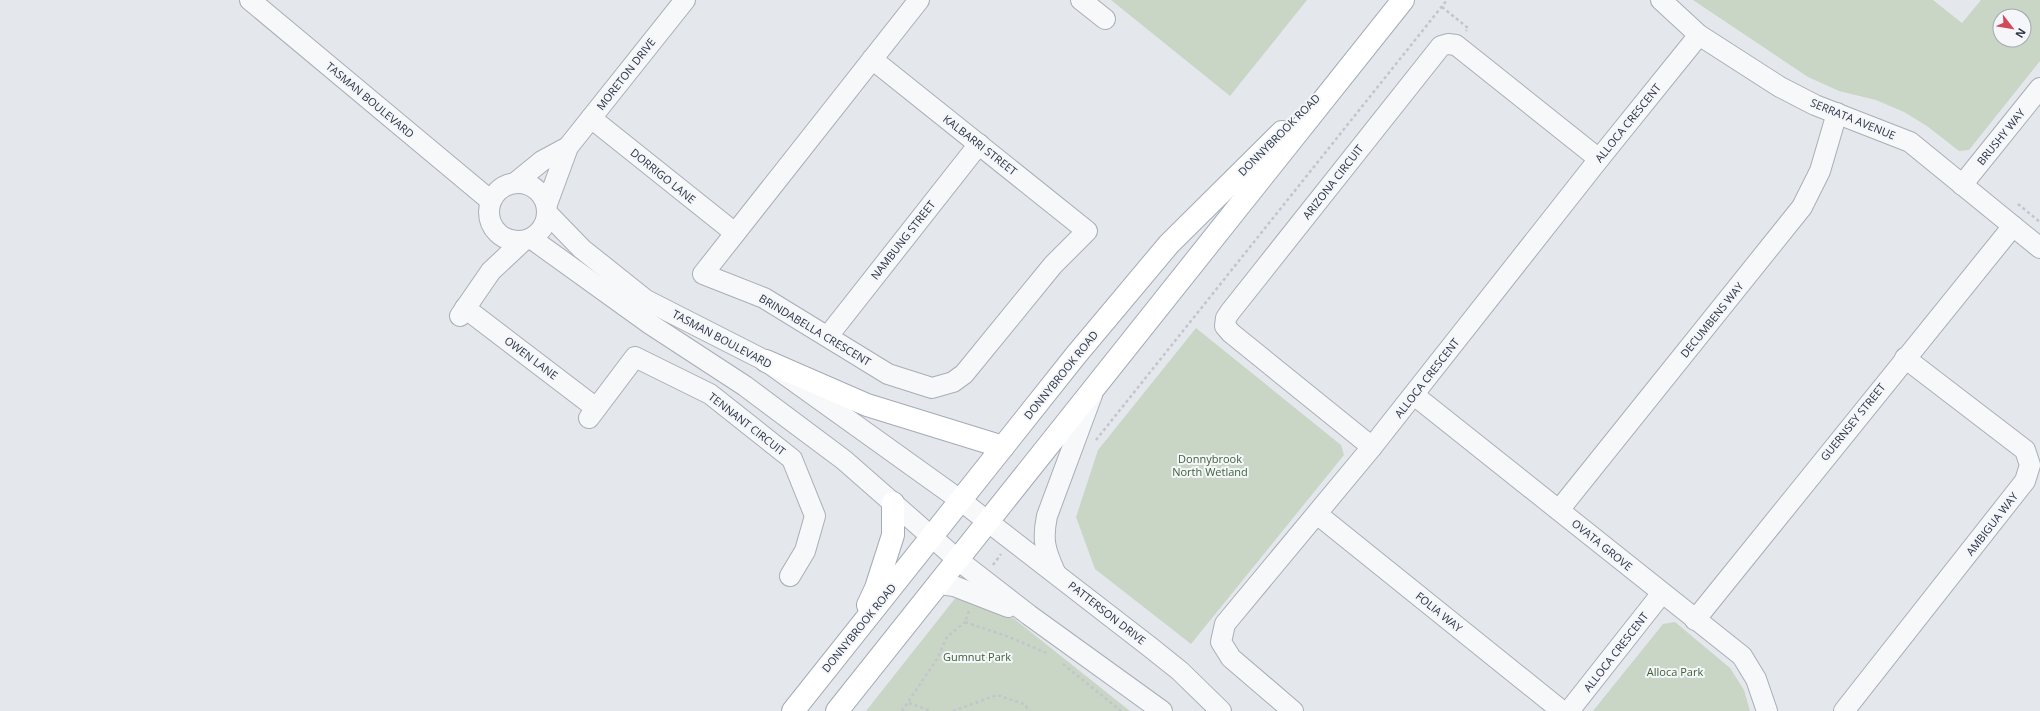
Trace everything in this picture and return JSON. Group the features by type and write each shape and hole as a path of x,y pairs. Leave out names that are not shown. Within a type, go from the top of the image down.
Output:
{"main road":[{"name":"DONNYBROOK ROAD","path":"837,711 1403,0"},
{"name":"DONNYBROOK ROAD","path":"793,711 960,500 1169,244 1354,61"},
{"path":"766,361 867,405 1003,447"},
{"path":"855,633 876,588 893,535 893,503"}],"street":[{"name":"TASMAN BOULEVARD","path":"250,0 491,201"},
{"name":"MORETON DRIVE","path":"547,209 568,147 685,0"},
{"name":"BRINDABELLA CRESCENT","path":"919,0 703,274 764,298 888,374 932,388 953,382 964,374 1053,265 1087,231"},
{"path":"1081,0 1105,19"},
{"name":"SERRATA AVENUE","path":"1661,0 1699,35 1780,87 1815,105 1910,142 2040,248"},
{"name":"ALLOCA CRESCENT","path":"1293,711 1231,658 1221,642 1225,624 1414,395 1599,159 1699,35"},
{"name":"ARIZONA CIRCUIT","path":"1372,447 1231,333 1225,326 1226,318 1441,46 1448,44 1456,45"},
{"path":"1456,45 1599,159"},
{"name":"KALBARRI STREET","path":"872,59 1087,231"},
{"name":"BRUSHY WAY","path":"1962,185 2040,88"},
{"name":"DECUMBENS WAY","path":"1559,510 1802,207 1820,171 1837,113"},
{"name":"DORRIGO LANE","path":"591,118 735,233"},
{"name":"NAMBUNG STREET","path":"828,336 979,144"},
{"name":"MORETON DRIVE","path":"515,183 542,161 568,147"},
{"path":"515,183 525,183 534,187 542,194 547,209 546,224 540,232 527,240 491,271 494,230 488,211 491,201 496,192 505,186 515,183"},
{"name":"TASMAN BOULEVARD","path":"547,209 582,249 646,300 766,361 988,521"},
{"name":"GUERNSEY STREET","path":"1695,620 2013,226"},
{"path":"494,230 512,241 527,240"},
{"name":"TASMAN BOULEVARD","path":"527,240 650,324 745,386 844,460 958,560"},
{"name":"OWEN LANE","path":"491,271 462,312 592,413"},
{"name":"TENNANT CIRCUIT","path":"592,413 635,357 710,394 792,459 815,516 805,552 790,576"},
{"name":"AMBIGUA WAY","path":"1844,711 2025,481 2030,465 2026,450 1905,358"},
{"path":"1055,572 1046,551 1043,534 1047,516 1096,384"},
{"name":"OVATA GROVE","path":"1414,395 1742,656 1756,679 1767,711"},
{"name":"FOLIA WAY","path":"1317,514 1562,711"},
{"name":"PATTERSON DRIVE","path":"988,521 1180,671 1221,711"},
{"path":"958,560 1028,615 1162,711"},
{"path":"939,584 954,586 1028,615"},
{"name":"ALLOCA CRESCENT","path":"1569,711 1662,593"}],"path":[{"path":"1091,446 1447,0"},
{"path":"1442,7 1468,28 1456,45"},
{"path":"2012,200 2040,222"},
{"path":"982,578 1012,540"},
{"path":"902,711 909,703 937,659 947,637 965,622"},
{"path":"1009,637 1051,654"},
{"path":"1057,659 1120,711"},
{"path":"953,711 997,695 1024,704 1030,711"},
{"path":"909,703 931,711"}],"green space":[{"path":"1111,0 1307,0 1230,96"},
{"path":"1693,0 1933,0 1962,23 1981,0 2040,0 2040,61 1969,150 1959,151 1927,126 1904,112 1876,100 1839,91 1808,77"},
{"name":"Donnybrook North Wetland","path":"1196,328 1341,445 1344,455 1191,644 1095,569 1076,517 1098,450"},
{"name":"Gumnut Park","path":"968,582 1130,711 866,711"},
{"name":"Alloca Park","path":"1675,622 1730,668 1744,690 1750,711 1593,711 1663,624"}]}
